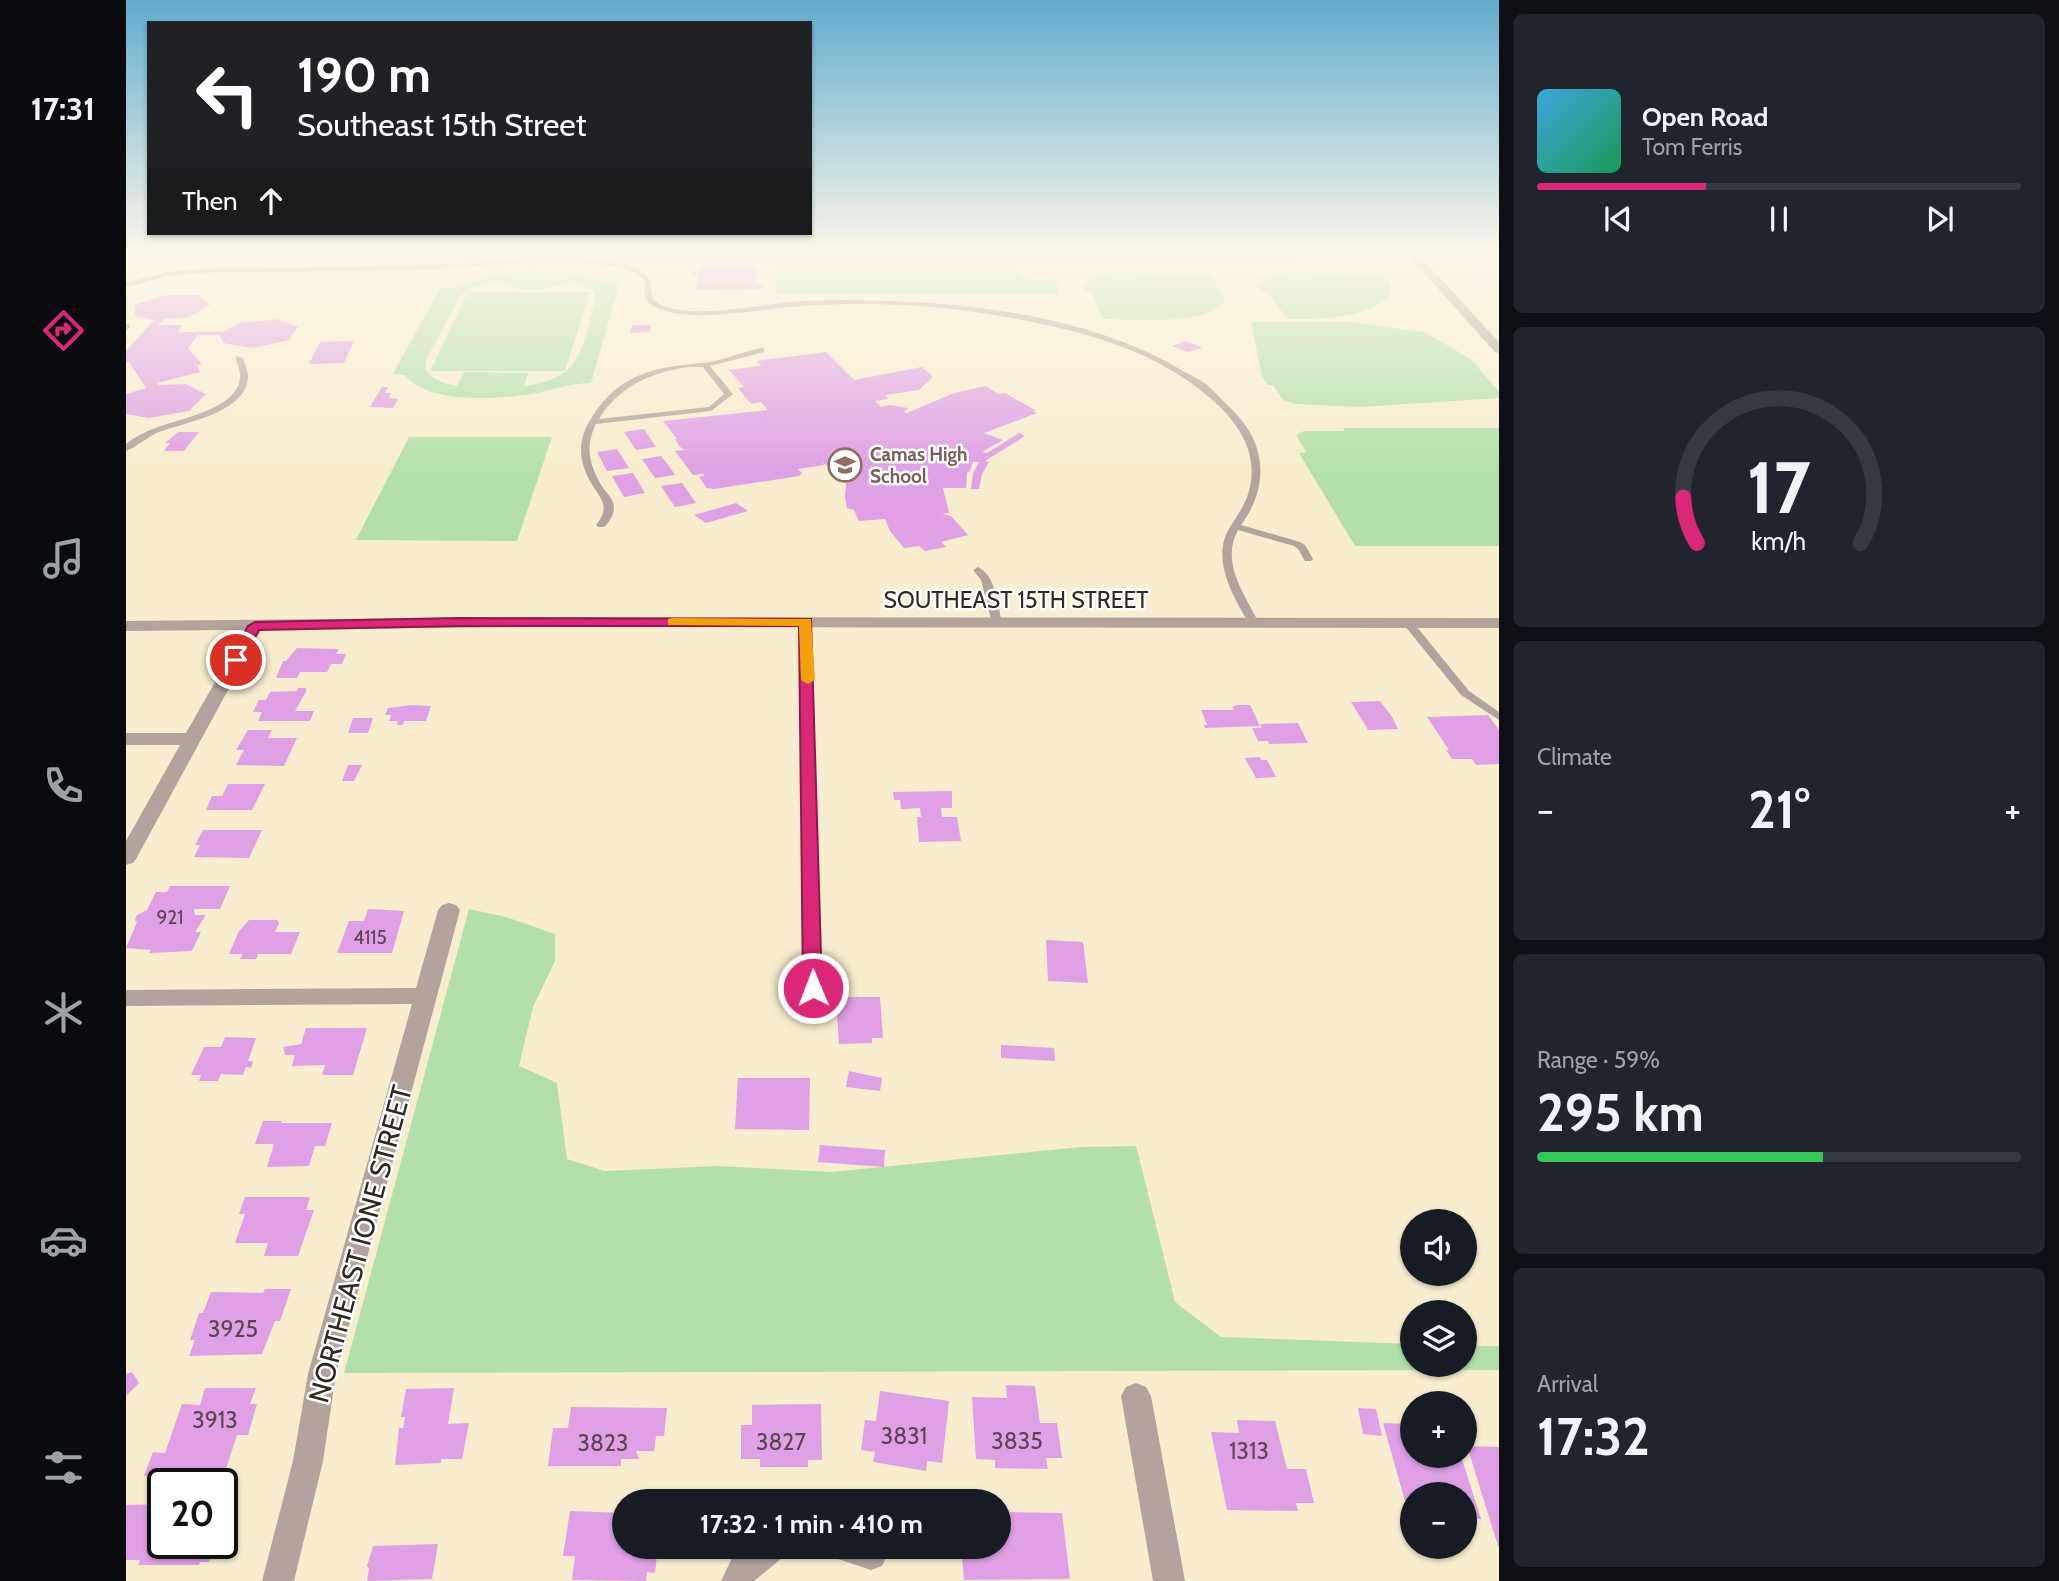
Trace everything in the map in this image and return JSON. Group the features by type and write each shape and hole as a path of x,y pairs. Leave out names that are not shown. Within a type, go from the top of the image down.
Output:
{"street":[{"path":"1479,327 1499,349"},
{"name":"SOUTHEAST 15TH STREET","path":"126,626 532,622 1499,623"},
{"path":"126,859 255,626"},
{"path":"126,739 192,739"},
{"name":"NORTHEAST IONE STREET","path":"278,1581 308,1461 322,1374 449,910"},
{"path":"126,998 425,996"},
{"path":"1136,1396 1168,1581"},
{"path":"737,1581 744,1567 755,1559"}],"lane":[{"path":"1059,327 1113,342 1156,359 1196,383 1229,409 1246,432 1257,461 1254,494 1234,526 1226,556 1232,577 1254,623"},
{"path":"601,525 607,519 609,503 588,470 583,450 586,431 601,408 653,372 677,364 705,365 761,349"},
{"path":"126,448 144,435 212,412 231,402 242,391 245,380 244,367 239,358"},
{"path":"593,422 711,409 729,394 705,365"},
{"path":"1234,526 1297,544 1302,547 1308,559"},
{"path":"978,570 986,580 997,623"},
{"path":"806,622 813,988"},
{"path":"1408,623 1465,693 1499,717"}],"green space":[{"path":"419,327 444,327 425,362 431,376 441,382 457,386 464,372 528,373 524,386 558,376 576,359 588,327 607,327 591,383 518,396 465,398 430,391 416,385 405,375 393,374"},
{"path":"451,327 579,327 565,371 430,371"},
{"path":"1252,327 1386,327 1425,332 1472,360 1499,392 1499,398 1361,407 1296,404 1283,400 1273,385 1267,385 1262,376"},
{"path":"1343,428 1499,428 1499,546 1355,546 1299,453 1306,452 1296,435 1304,431 1345,431"},
{"path":"409,437 552,437 517,541 356,540"},
{"path":"469,909 506,917 555,934 555,961 533,1007 519,1066 557,1083 567,1159 605,1171 718,1166 832,1172 1081,1147 1136,1146 1175,1302 1221,1337 1400,1344 1400,1370 344,1373"},
{"path":"1477,1346 1499,1346 1499,1370 1477,1370"}],"building":[{"path":"148,327 181,327 178,332 223,332 233,327 298,327 289,340 253,348 223,343 220,335 198,335 188,348 202,364 197,365 200,372 157,383 186,384 206,394 189,411 149,418 126,414 126,394 146,388 129,362 126,362 126,351"},
{"path":"632,327 651,327 650,332 630,333"},
{"path":"354,341 344,363 309,364 320,342"},
{"path":"1185,341 1202,348 1187,352 1172,346"},
{"name":"Camas High School","path":"826,352 854,380 922,367 933,377 919,390 885,395 888,399 875,401 881,407 890,405 908,408 904,412 907,413 954,393 986,386 1035,410 1033,411 1037,413 984,433 1003,440 982,452 987,453 1019,433 1025,436 985,461 989,462 982,474 979,489 971,489 973,473 979,462 973,462 967,473 966,488 943,488 949,513 942,514 951,516 968,535 941,542 946,547 925,551 919,546 904,548 890,531 885,519 859,521 854,510 847,508 845,496 847,474 852,465 844,470 822,463 824,465 798,469 802,473 799,476 714,489 707,488 699,477 704,476 703,474 693,475 675,451 685,450 680,447 663,421 768,410 761,402 751,404 738,388 744,387 729,370 761,366 757,361"},
{"path":"382,387 388,387 385,393 391,393 389,398 398,399 393,408 370,407"},
{"path":"644,429 656,447 636,450 624,432"},
{"path":"178,432 199,432 184,451 164,451 170,443 165,443"},
{"path":"617,449 629,468 607,471 597,452"},
{"path":"661,456 675,475 655,478 642,459"},
{"path":"633,473 645,493 624,497 612,476"},
{"path":"682,483 696,503 675,507 661,486"},
{"path":"736,503 748,511 706,523 694,515"},
{"path":"297,648 339,649 336,654 346,654 342,664 331,664 327,672 300,672 297,678 276,678 283,661"},
{"path":"298,688 306,688 306,692 295,711 314,711 310,721 258,721 262,712 253,712 259,700 266,700 270,692 297,691"},
{"path":"1380,701 1398,729 1368,730 1351,702"},
{"path":"1250,705 1260,726 1205,728 1204,725 1207,725 1201,710 1234,710 1232,707"},
{"path":"431,706 426,721 404,721 403,725 397,725 398,721 389,721 391,715 385,715 388,708"},
{"path":"1488,715 1499,730 1499,764 1476,765 1472,759 1452,759 1427,717"},
{"path":"353,718 373,718 368,733 348,733"},
{"path":"1298,723 1308,743 1269,744 1268,741 1258,741 1252,728 1262,728 1260,724"},
{"path":"248,730 272,730 268,738 297,738 284,766 236,765 244,750 236,750"},
{"path":"1260,757 1261,760 1267,760 1276,777 1256,778 1245,758"},
{"path":"348,765 362,765 354,781 342,781"},
{"path":"228,784 265,784 252,810 206,810 212,796 222,796"},
{"path":"952,791 952,808 941,808 942,817 957,817 961,841 919,842 917,817 921,817 920,808 901,809 900,800 894,800 893,792"},
{"path":"203,830 262,830 249,858 194,857 200,845 195,845"},
{"path":"170,886 230,886 220,909 194,909 195,915 206,915 195,932 201,932 192,951 149,953 151,950 126,948 137,922 137,915 147,910 156,892 167,892"},
{"path":"368,909 404,911 392,953 337,953 349,921 364,921"},
{"path":"249,920 277,920 279,923 275,932 300,932 291,954 258,954 256,959 240,959 243,954 229,954 239,931"},
{"path":"1046,940 1083,942 1088,983 1048,981"},
{"path":"836,997 880,997 883,1038 872,1038 872,1043 839,1044"},
{"path":"306,1028 367,1028 353,1075 322,1075 325,1065 292,1066 295,1055 285,1055 283,1047 301,1044"},
{"path":"225,1037 256,1038 248,1061 253,1061 251,1068 246,1067 243,1075 221,1074 218,1081 199,1081 201,1075 191,1075 204,1047 221,1047"},
{"path":"1001,1045 1054,1048 1055,1061 1001,1058"},
{"path":"849,1071 882,1078 880,1091 846,1087"},
{"path":"738,1078 810,1078 809,1130 735,1129"},
{"path":"263,1121 332,1123 325,1146 315,1146 309,1166 267,1167 274,1144 255,1144"},
{"path":"820,1145 885,1150 884,1167 818,1162"},
{"path":"245,1197 310,1197 306,1210 314,1210 298,1256 264,1256 268,1243 235,1243 245,1214 239,1214"},
{"path":"265,1289 291,1289 280,1321 275,1321 262,1354 189,1356 195,1340 190,1340 199,1313 203,1313 211,1292 263,1293"},
{"path":"132,1372 139,1383 126,1396 126,1374"},
{"path":"1006,1385 1035,1386 1040,1423 1057,1423 1062,1458 1046,1458 1048,1469 995,1468 995,1460 976,1459 972,1397 1007,1398"},
{"path":"205,1388 256,1388 250,1404 257,1404 248,1435 237,1435 226,1468 147,1468 153,1452 165,1453 182,1404 200,1405"},
{"path":"454,1388 448,1424 469,1423 462,1459 441,1459 441,1463 395,1465 399,1428 403,1428 405,1417 401,1417 406,1389"},
{"path":"880,1391 949,1401 942,1463 927,1461 926,1471 873,1462 875,1452 861,1450 865,1420 876,1421"},
{"path":"821,1404 822,1460 808,1460 808,1467 760,1467 760,1459 741,1459 741,1425 752,1425 752,1405"},
{"path":"571,1407 667,1408 664,1436 656,1436 654,1451 636,1451 639,1459 621,1459 621,1466 548,1466 553,1428 568,1428"},
{"path":"1358,1408 1376,1409 1382,1436 1363,1434"},
{"path":"1237,1420 1275,1421 1287,1469 1306,1469 1314,1503 1296,1503 1298,1511 1227,1510 1211,1432 1239,1433"},
{"path":"1383,1423 1400,1424 1400,1468 1465,1468 1469,1482 1400,1482"},
{"path":"1477,1446 1499,1447 1498,1546 1474,1468 1477,1468"},
{"path":"147,1504 147,1559 210,1559 209,1562 200,1562 199,1565 138,1565 140,1560 126,1560 126,1505"},
{"path":"570,1511 612,1513 612,1559 657,1559 655,1573 647,1572 646,1581 572,1580 575,1556 563,1556"},
{"path":"1011,1512 1062,1513 1070,1579 964,1580 962,1559 1011,1559"},
{"path":"438,1544 432,1579 367,1581 367,1566 373,1546"}],"slow traffic":[{"path":"672,622 806,622 808,680"}],"place":[{"name":"Camas High School","path":"845,465"}],"route":[{"path":"236,660 255,626 459,622 806,622 813,988"}]}
